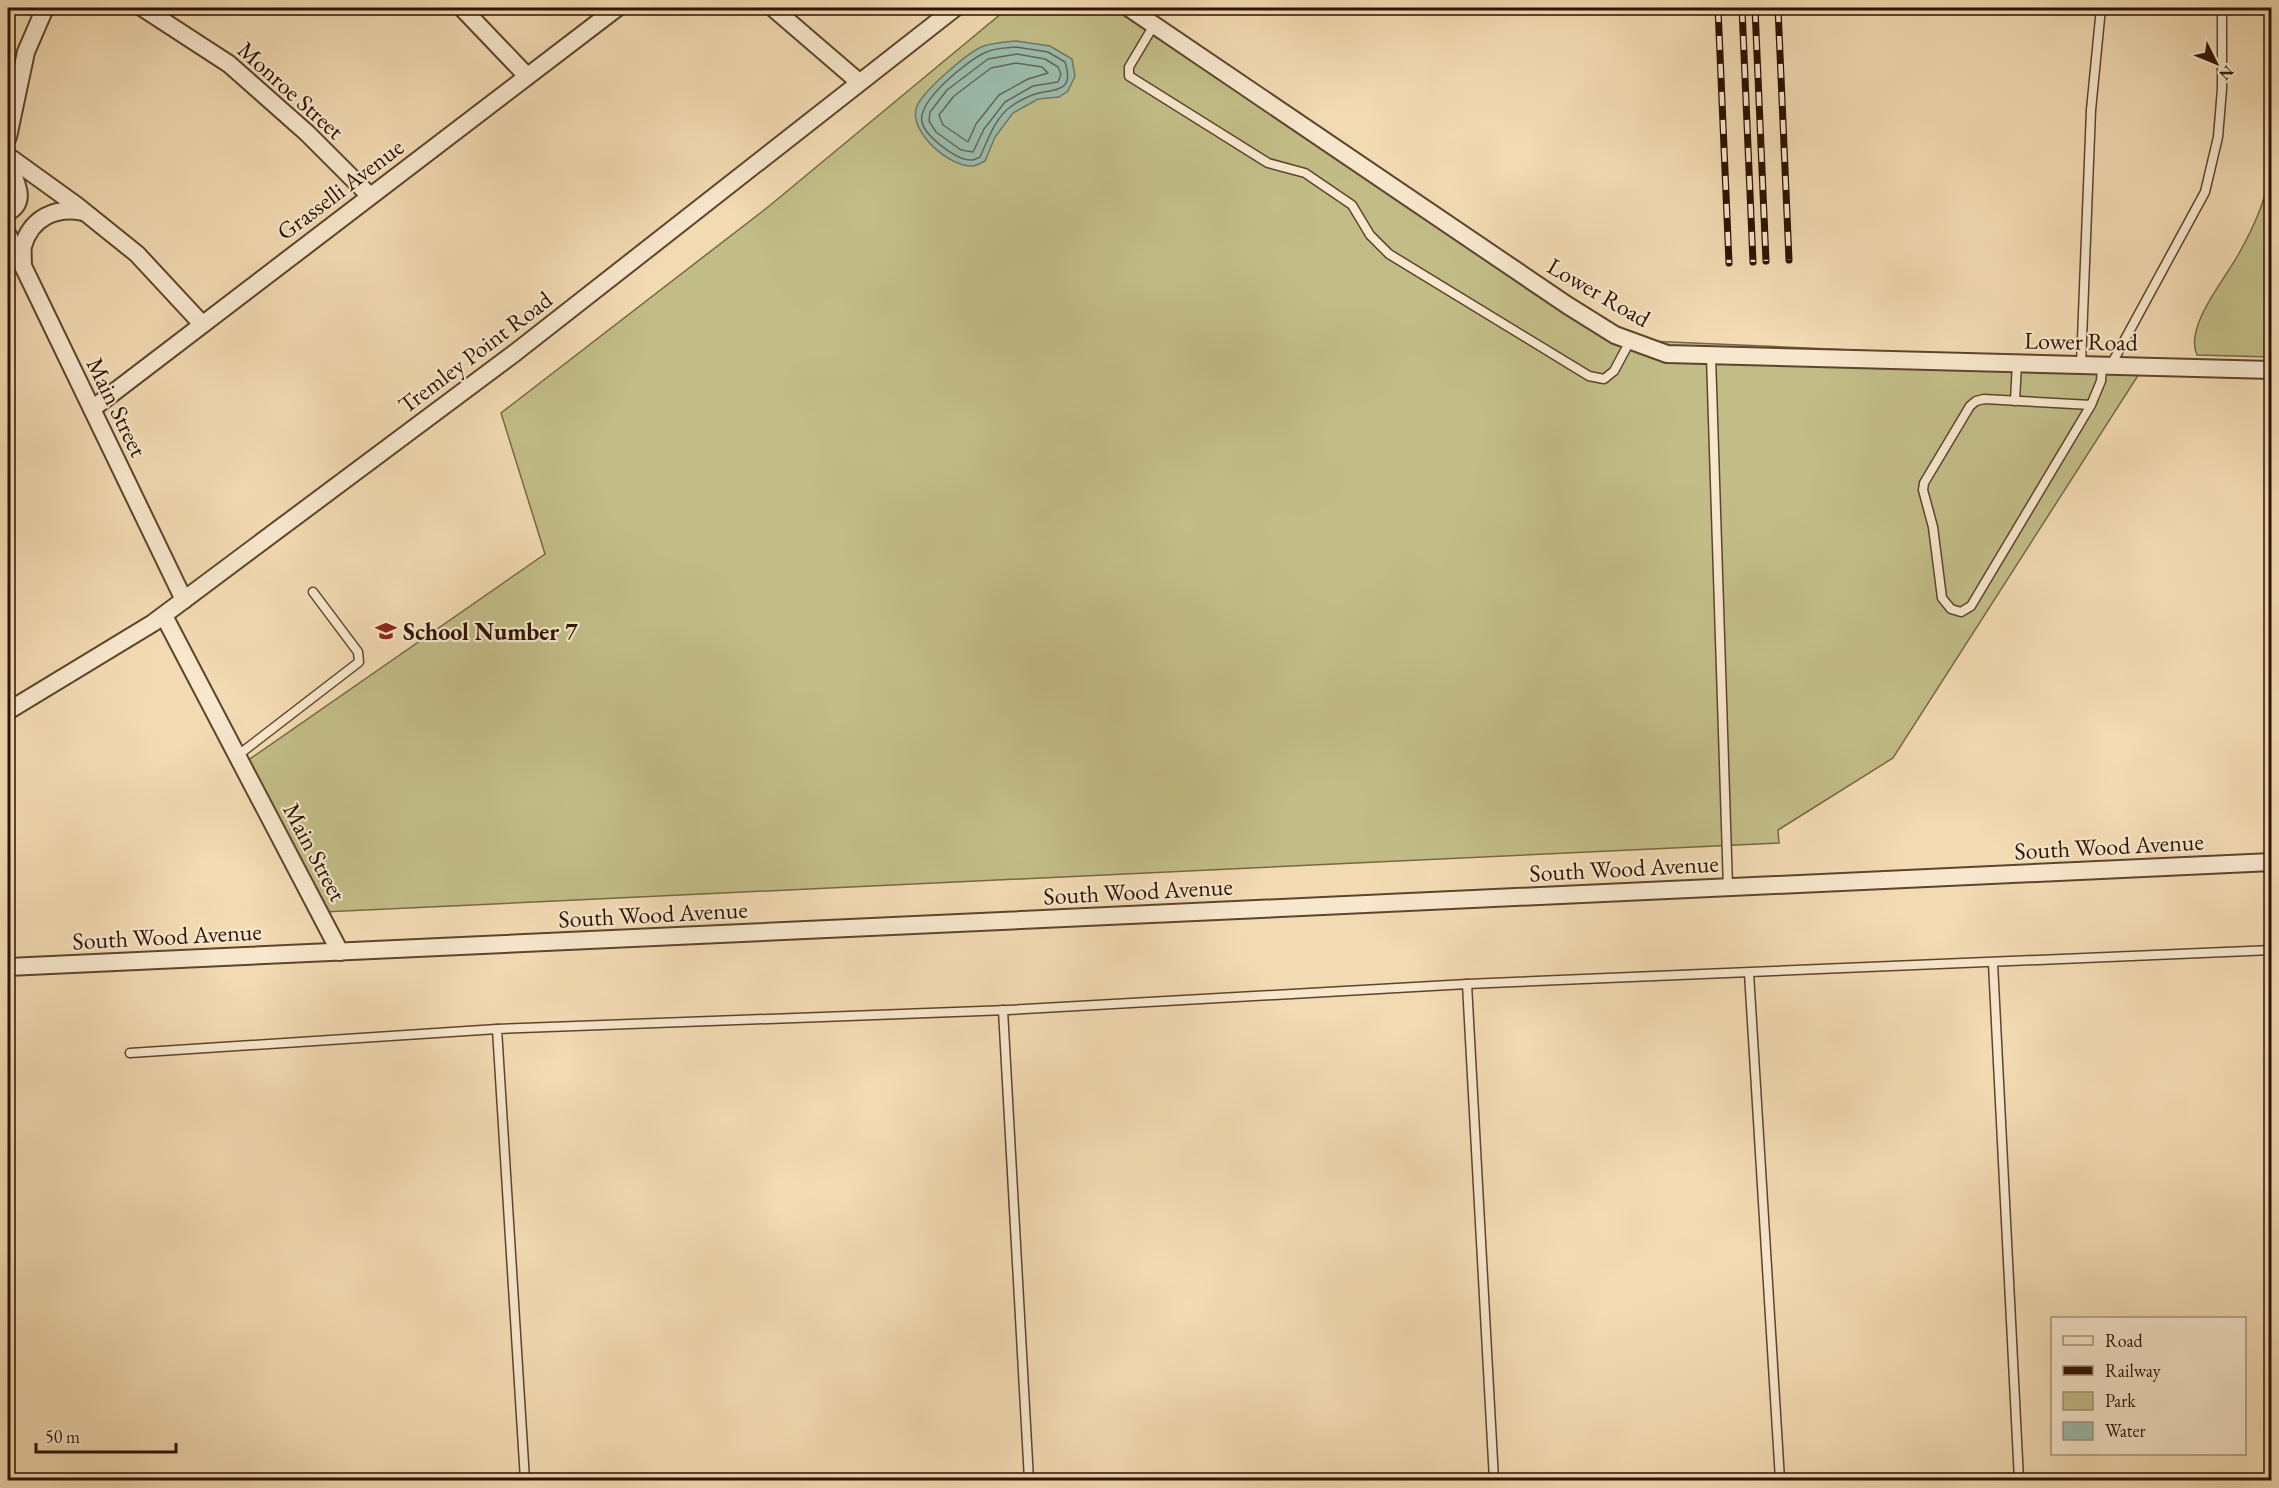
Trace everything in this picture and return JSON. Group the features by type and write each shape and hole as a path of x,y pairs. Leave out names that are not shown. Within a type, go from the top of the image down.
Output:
{"street":[{"path":"8,137 26,52 45,8"},
{"name":"Monroe Street","path":"142,8 229,64 307,133 369,196"},
{"path":"462,8 527,76"},
{"name":"Grasselli Avenue","path":"92,409 617,8"},
{"path":"773,8 858,82"},
{"name":"Tremley Point Road","path":"8,711 164,615 516,352 955,8"},
{"name":"Lower Road","path":"1129,8 1567,305 1615,335 1667,354 2271,370"},
{"path":"8,156 137,254 202,324"},
{"path":"8,162 20,198 8,212"},
{"path":"23,267 23,247 33,226 48,215 63,209 85,213"},
{"name":"Main Street","path":"8,235 184,600"},
{"name":"Main Street","path":"164,615 340,952"},
{"name":"South Wood Avenue","path":"8,967 2271,862"}],"lane":[{"path":"2081,365 2091,110 2101,8"},
{"path":"2091,405 1984,399 1972,403 1924,483 1923,490 1933,527 1942,598 1951,609 1965,611 1971,606 2091,405 2106,366 2205,192 2218,137 2222,89 2222,8"},
{"path":"1155,25 1129,67 1129,76 1268,164 1305,173 1352,205 1370,235 1389,254 1589,376 1604,379 1614,371 1630,341"},
{"path":"1711,356 1728,888"},
{"path":"2015,401 2017,363"},
{"path":"237,756 359,662 358,652 313,592"},
{"path":"130,1053 497,1029 1003,1010 1467,984 2271,950"},
{"path":"1944,1480 2019,1479 1993,963"},
{"path":"1749,973 1780,1480"},
{"path":"1467,984 1494,1480"},
{"path":"1003,1010 1029,1480"},
{"path":"497,1029 525,1480"}],"green space":[{"path":"1008,8 1123,8 1625,340 2146,363 1893,758 1778,830 1779,843 323,912 244,763 545,554 501,413 768,207"},
{"path":"2271,168 2271,357 2197,355 2194,344 2201,317 2249,235 2263,201"}],"water":[{"path":"1016,41 1050,46 1072,59 1075,76 1068,91 1059,97 1038,99 1013,113 995,137 985,161 972,166 953,161 934,147 919,128 916,109 919,102 945,74 967,56 984,46"}],"railway":[{"path":"1718,8 1729,263"},
{"path":"1742,8 1753,262"},
{"path":"1755,8 1766,261"},
{"path":"1778,8 1789,260"}],"place":[{"name":"School Number 7","path":"386,631"}]}
